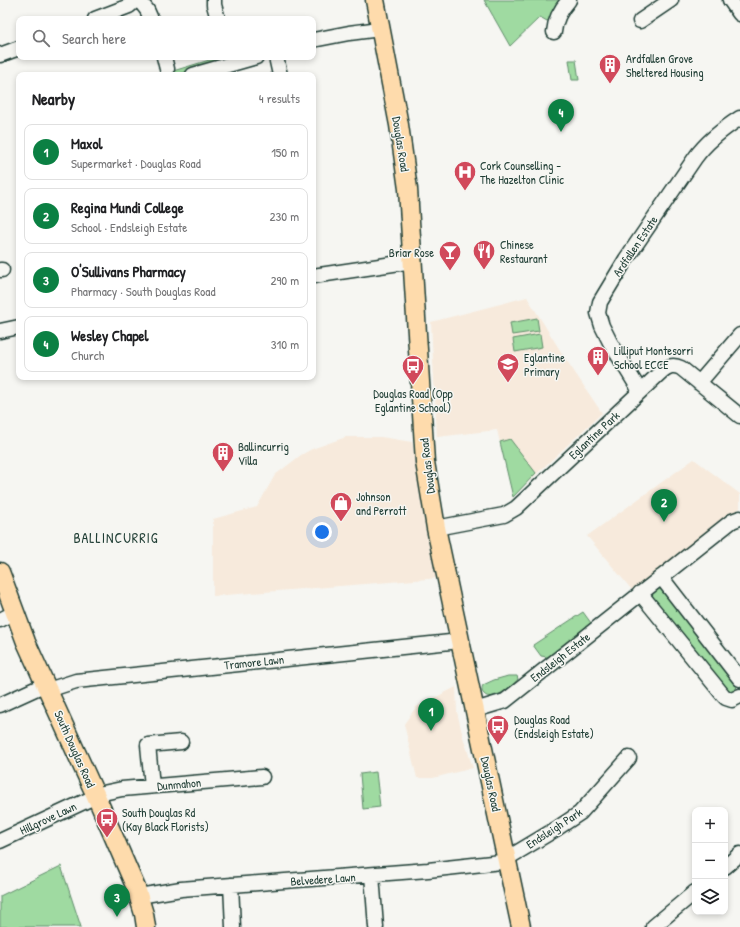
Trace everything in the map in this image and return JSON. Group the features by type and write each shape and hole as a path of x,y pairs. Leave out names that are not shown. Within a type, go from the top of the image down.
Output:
{"main road":[{"name":"Douglas Road","path":"375,0 392,86 408,189 425,462 436,528 521,927"},
{"name":"South Douglas Road","path":"0,572 7,616 26,642 96,796 139,896 146,927"}],"street":[{"path":"103,16 129,6 137,0 149,16"},
{"path":"214,0 217,16"},
{"path":"554,32 559,15 569,0"},
{"path":"640,21 671,0"},
{"path":"730,0 740,14"},
{"path":"316,39 380,29"},
{"path":"0,55 16,49"},
{"path":"277,60 279,72"},
{"path":"201,72 229,61"},
{"name":"Ardfallen Estate","path":"640,392 602,326 598,314 600,302 626,259 695,158 705,145 716,135 740,118"},
{"path":"316,276 413,261"},
{"path":"0,331 16,328"},
{"path":"699,383 740,335"},
{"name":"Eglantine Park","path":"436,528 504,515 514,510 661,372 671,366 681,368 740,416"},
{"name":"Endsleigh Estate","path":"475,710 505,701 732,521 740,518"},
{"path":"661,577 740,679"},
{"path":"640,593 723,695 732,700 740,696"},
{"name":"Tramore Lawn","path":"0,705 47,687 76,681 460,641"},
{"path":"152,786 148,745 181,742"},
{"name":"Endsleigh Park","path":"507,859 580,813 629,758"},
{"name":"Dunmahon","path":"96,796 122,789 152,786 230,773 262,776"},
{"name":"Hillgrove Lawn","path":"0,841 96,796"},
{"path":"728,864 740,854"},
{"name":"Belvedere Lawn","path":"139,896 181,889 428,870 494,863 507,859"},
{"path":"372,875 376,927"},
{"path":"231,885 233,927"},
{"path":"653,927 692,894"}],"shaded area":[{"name":"Eglantine Primary","path":"527,297 563,355 602,413 513,496 497,430 437,437 431,322"},
{"path":"346,437 381,437 412,442 440,578 213,596 213,519 257,507 275,475 301,455 312,449"},
{"path":"694,459 740,494 740,508 632,590 587,536"},
{"path":"456,687 457,712 473,768 433,778 417,778 404,724 416,707"}],"green space":[{"path":"484,0 564,0 554,17 547,21 540,17 510,46"},
{"path":"209,60 223,60 219,63 186,72 170,72"},
{"path":"569,60 576,60 579,80 572,80"},
{"path":"537,318 539,331 512,335 510,323"},
{"path":"540,334 542,347 515,352 513,339"},
{"path":"510,439 536,473 513,497 500,442"},
{"path":"658,587 663,587 738,684 735,691 729,692 653,598 652,592"},
{"path":"583,612 591,623 549,656 541,656 533,645"},
{"path":"508,676 517,676 518,679 512,686 497,695 488,696 483,693 483,685"},
{"path":"376,772 380,807 363,809 360,774"},
{"path":"61,866 81,927 0,927 0,896"}],"place":[{"name":"Ardfallen Grove Sheltered Housing","path":"610,84"},
{"name":"Wesley Chapel","path":"561,132"},
{"name":"Cork Counselling - The Hazelton Clinic","path":"465,192"},
{"name":"Chinese Restaurant","path":"484,270"},
{"name":"Briar Rose","path":"450,272"},
{"name":"Lilliput Montesorri School ECCE","path":"598,376"},
{"name":"Eglantine Primary","path":"508,384"},
{"name":"Douglas Road (Opp Eglantine School)","path":"413,386"},
{"name":"Ballincurrig Villa","path":"223,472"},
{"name":"Johnson and Perrott","path":"341,522"},
{"name":"Regina Mundi College","path":"664,522"},
{"name":"Maxol","path":"431,731"},
{"name":"Douglas Road (Endsleigh Estate)","path":"498,746"},
{"name":"South Douglas Rd (Kay Black Florists)","path":"107,838"},
{"name":"O'Sullivans Pharmacy","path":"117,917"}],"district":[{"name":"BALLINCURRIG","path":"116,537"}]}
